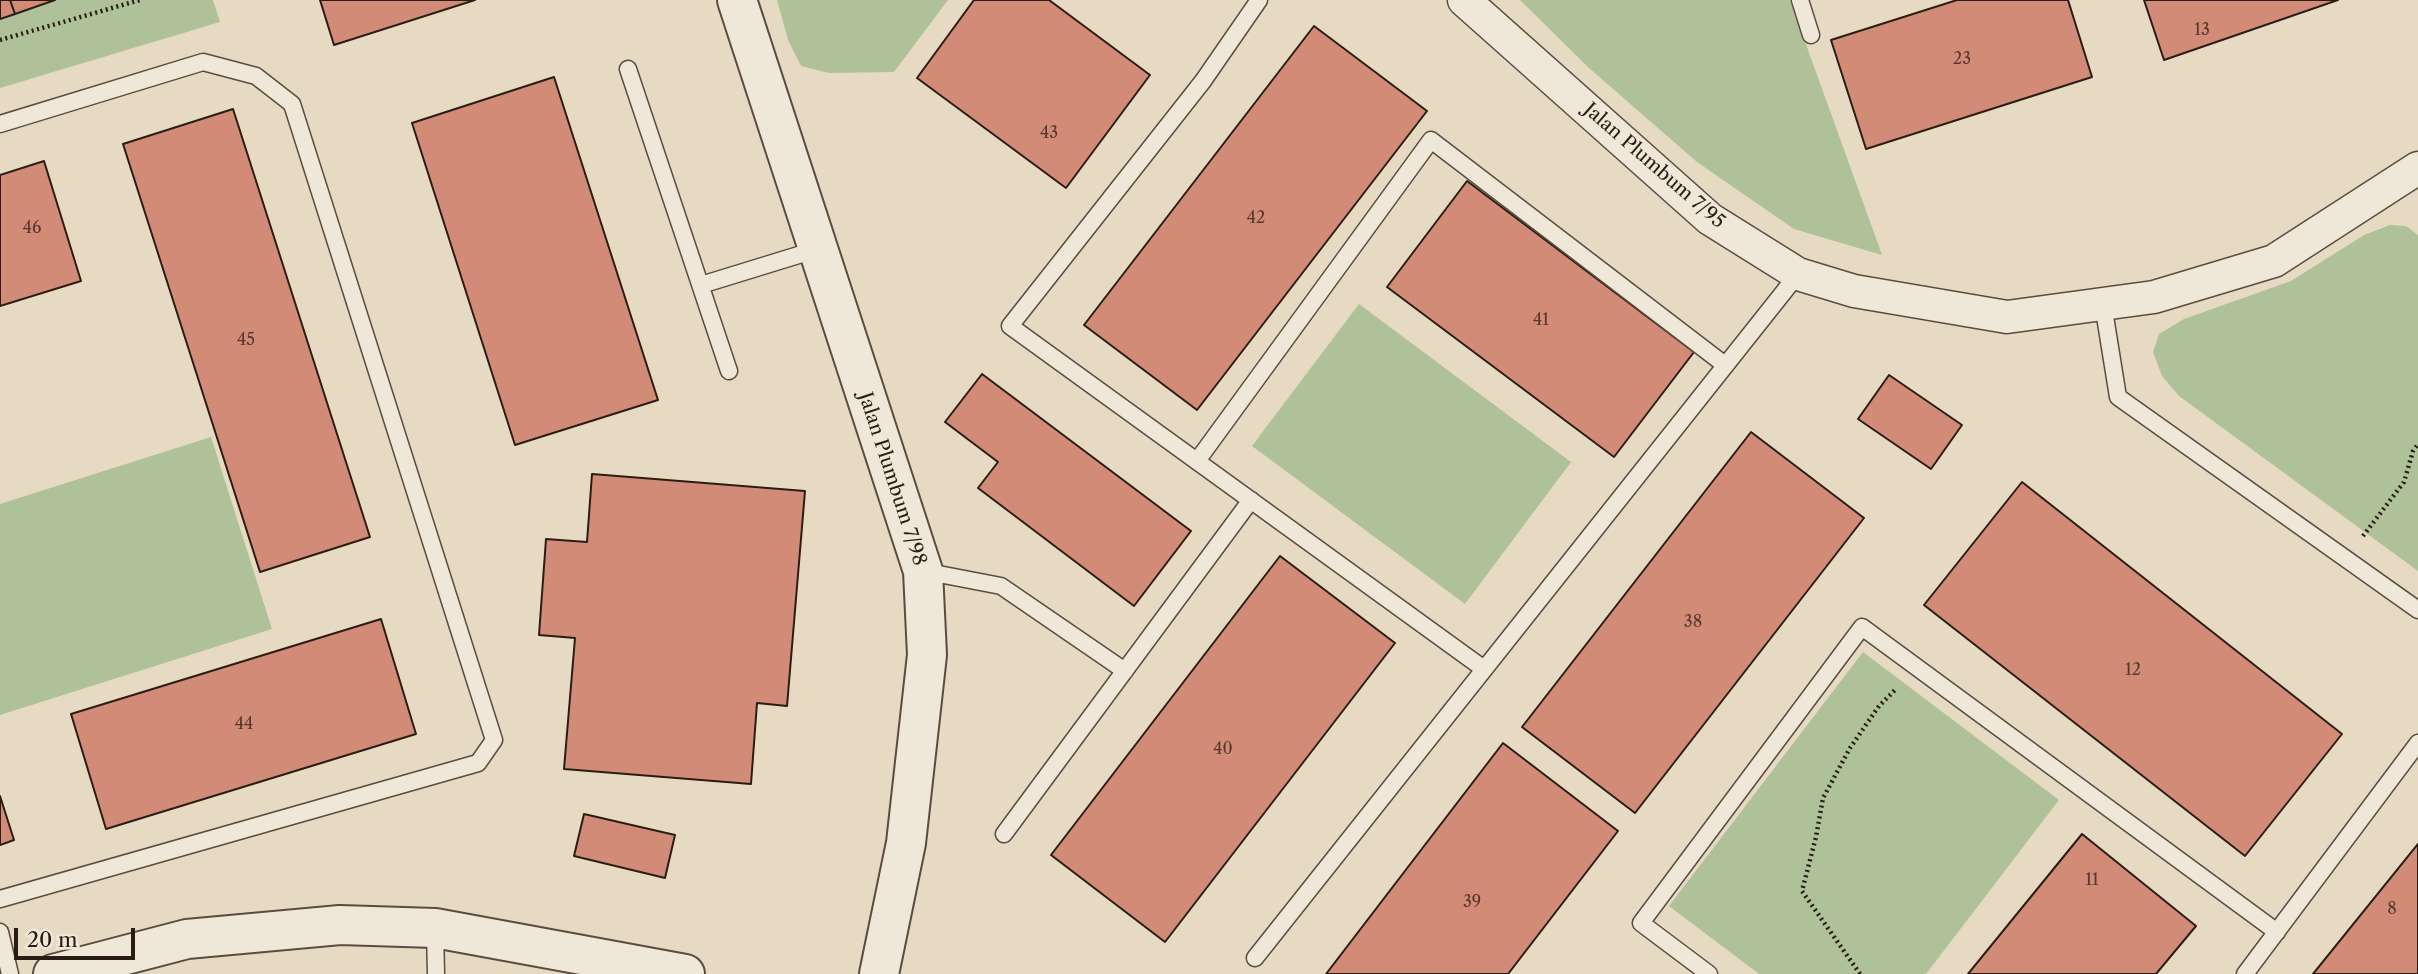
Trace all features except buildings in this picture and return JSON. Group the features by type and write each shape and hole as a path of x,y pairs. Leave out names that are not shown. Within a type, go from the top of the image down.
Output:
{"street":[{"name":"Jalan Plumbum 7/98","path":"737,0 923,571 927,655 906,843 879,974"},
{"name":"Jalan Plumbum 7/95","path":"1464,0 1710,219 1798,274 1853,290 2007,317 2154,296 2274,261 2413,178"},
{"path":"53,974 187,939 340,925 435,928 685,974"}],"lane":[{"path":"1259,0 1203,80 1010,326 1484,669"},
{"path":"1800,0 1811,35"},
{"path":"0,124 203,62 256,76 292,104 494,740 478,762 0,899"},
{"path":"628,69 729,371"},
{"path":"1197,461 1431,140 1725,365"},
{"path":"701,285 818,250"},
{"path":"1255,958 1798,274"},
{"path":"2103,304 2118,397 2418,610"},
{"path":"1004,834 1251,500"},
{"path":"923,571 1001,586 1125,671"},
{"path":"1709,974 1641,923 1862,627 2277,932"},
{"path":"2245,974 2418,743"},
{"path":"435,928 436,974"},
{"path":"0,932 10,974"}],"path":[{"path":"0,40 140,0"},
{"path":"2346,559 2404,482 2413,451 2418,444"},
{"path":"1860,974 1802,891 1823,798 1850,748 1879,706 1917,667"}],"green space":[{"path":"0,0 213,0 220,22 0,88"},
{"path":"777,0 948,0 894,72 829,73 801,66 788,40"},
{"path":"1520,0 1790,0 1882,255 1794,229 1697,162 1589,68"},
{"path":"2390,225 2406,226 2418,235 2418,571 2179,396 2162,376 2153,352 2159,334 2184,319 2291,281 2364,235"},
{"path":"1359,304 1571,462 1465,604 1252,446"},
{"path":"211,437 272,629 0,715 0,504"},
{"path":"1863,652 2059,800 1926,974 1759,974 1669,906"}]}
